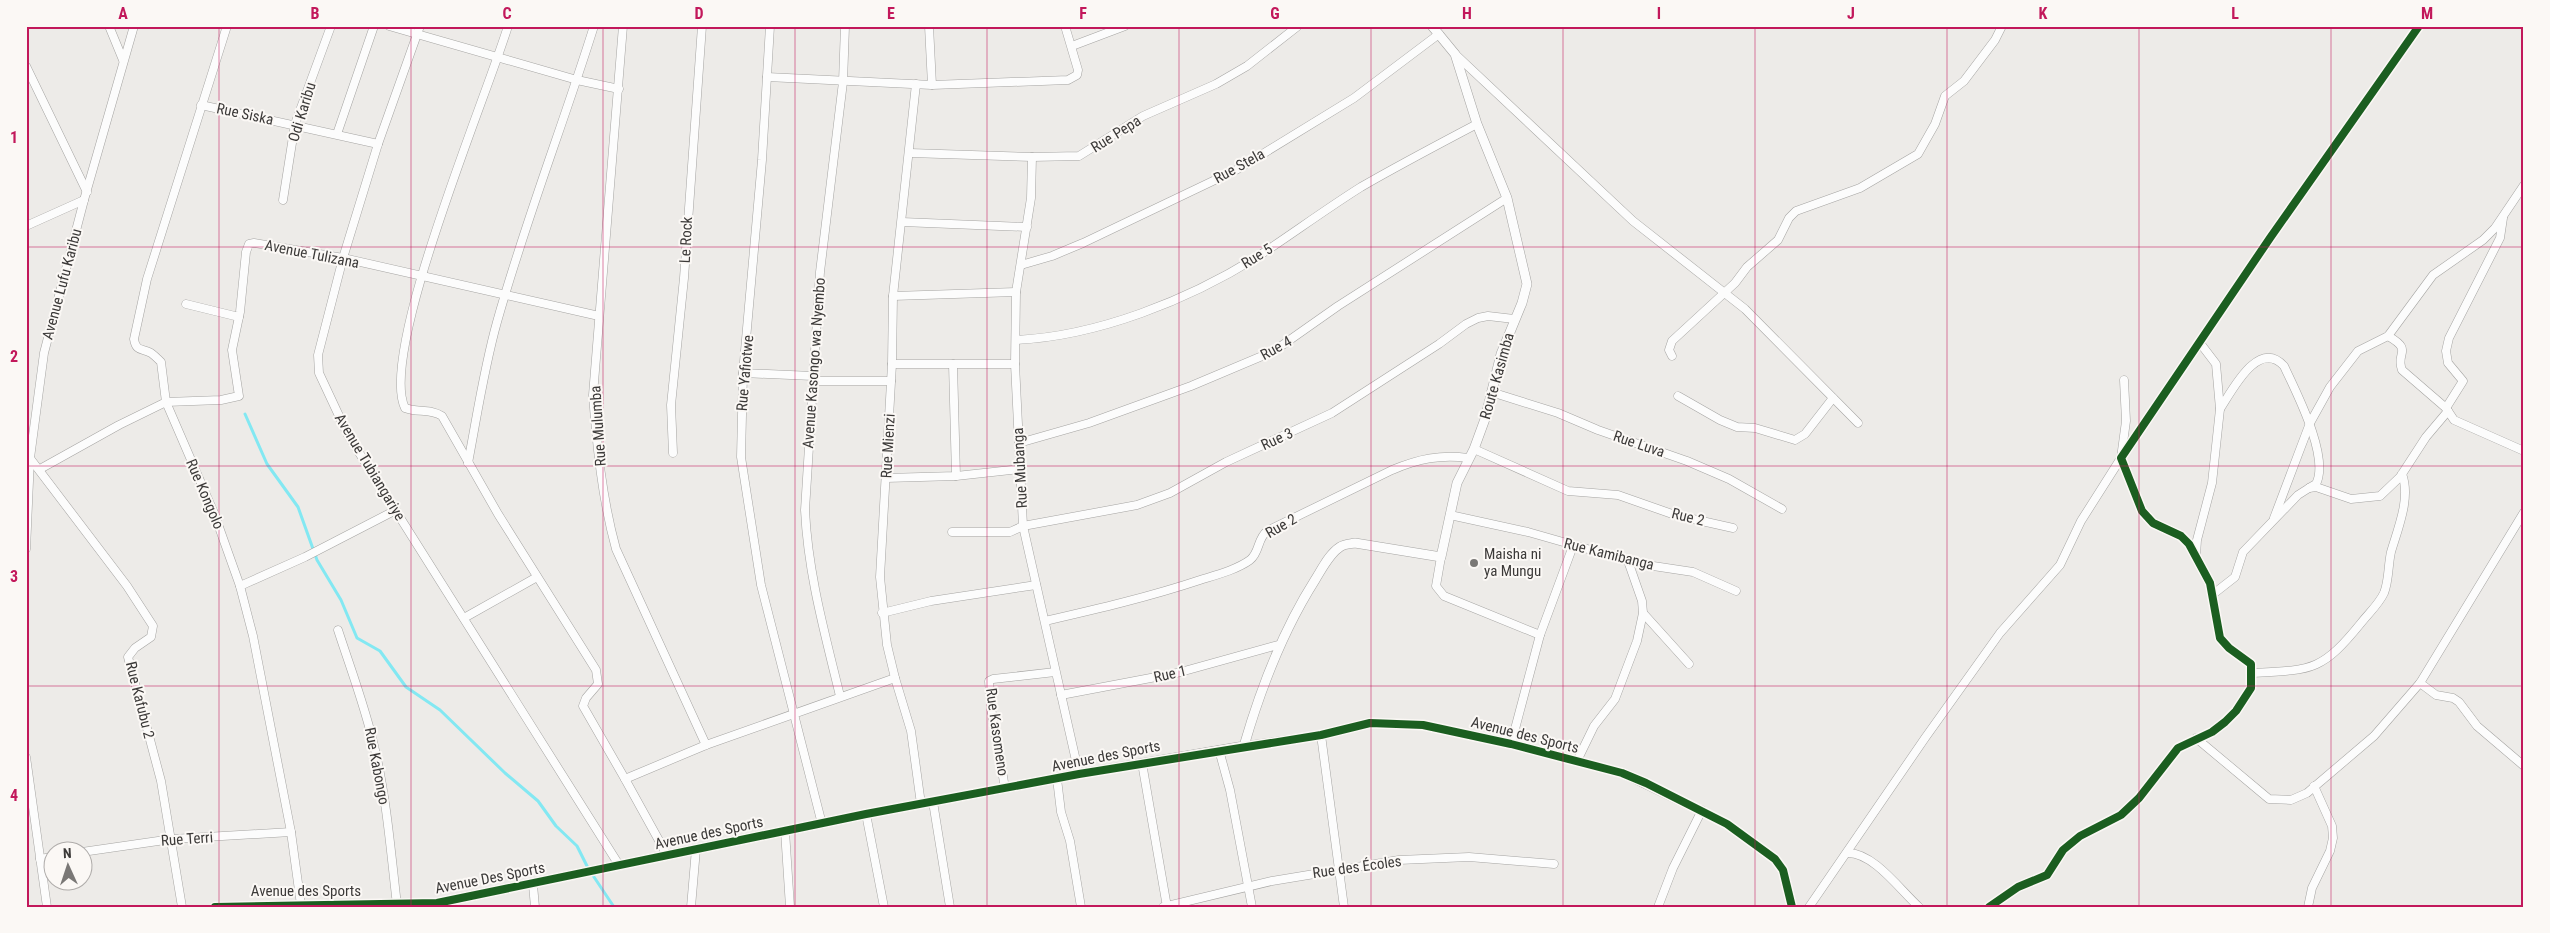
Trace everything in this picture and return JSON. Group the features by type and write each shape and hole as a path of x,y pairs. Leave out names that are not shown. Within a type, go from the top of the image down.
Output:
{"street":[{"path":"109,26 123,60"},
{"name":"Avenue Lufu Karibu","path":"26,549 28,456 44,354 85,196 134,26"},
{"path":"201,104 227,26"},
{"name":"Odi Karibu","path":"283,200 295,124 331,26"},
{"path":"337,134 374,26"},
{"path":"389,26 577,80 619,89"},
{"name":"Avenue Tubiangariye","path":"420,26 378,144 343,258 318,355 318,373 348,435 619,865"},
{"path":"508,26 499,57 440,218 411,312 401,368 401,400 405,408 413,411 431,410 442,416 537,577 596,670 598,684 586,698 583,706 667,855"},
{"path":"468,463 486,365 504,296 594,26"},
{"name":"Rue Mulumba","path":"623,26 593,395 607,515 616,548 706,745"},
{"name":"Le Rock","path":"673,453 671,405 684,278 702,26"},
{"name":"Rue Yafiotwe","path":"770,26 759,205 743,373 740,440 743,482 761,585 796,713 822,824"},
{"name":"Avenue Kasongo wa Nyembo","path":"840,696 812,585 806,545 805,510 820,272 843,82 845,26"},
{"path":"929,26 932,84"},
{"path":"767,77 916,84 1057,82 1074,78 1078,70 1065,26"},
{"path":"1072,46 1125,26"},
{"name":"Rue Pepa","path":"910,153 1032,158 1079,156 1143,116 1216,84 1247,66 1298,26"},
{"name":"Route Kasimba","path":"1432,26 1455,54 1633,221 1745,309 1858,424"},
{"path":"1672,356 1669,345 1672,341 1778,240 1789,218 1796,211 1860,188 1918,154 1935,124 1945,96 1964,81 1995,40 2002,26"},
{"path":"1809,907 1848,853 1924,738 2000,633 2060,565 2081,521 2121,458 2419,26"},
{"name":"Rue Stela","path":"1021,265 1052,256 1076,246 1238,169 1354,98 1439,34"},
{"name":"Route Kasimba","path":"1455,54 1478,124 1506,198 1527,284 1522,303 1501,354 1474,448 1457,482 1436,586 1444,596 1540,635"},
{"path":"26,66 85,196 26,226"},
{"name":"Rue Mienzi","path":"916,84 893,296 892,364 880,577 882,612 895,678 911,731 921,804"},
{"name":"Rue Siska","path":"201,104 378,144"},
{"name":"Rue Kongolo","path":"201,104 148,280 134,339 135,346 139,350 151,353 161,362 166,402 214,513 240,586 252,636 291,832 301,905"},
{"name":"Rue 5","path":"1016,340 1068,335 1131,317 1219,279 1256,258 1360,188 1478,124"},
{"name":"Rue Mubanga","path":"1032,158 1027,227 1016,292 1015,364 1022,526 1080,774"},
{"path":"2274,518 2310,423 2326,394 2358,351 2388,336 2433,275 2484,240 2524,185"},
{"name":"Rue 4","path":"1019,443 1089,423 1191,386 1274,351 1338,306 1506,198"},
{"path":"2310,488 2320,488 2351,499 2372,499 2385,493 2402,474 2447,409 2463,381 2448,363 2446,351 2449,338 2500,238 2504,214"},
{"path":"902,222 1027,227"},
{"name":"Avenue Tulizana","path":"166,402 221,400 239,396 232,350 239,317 246,252 249,244 254,243 343,258 422,278 599,316"},
{"path":"893,296 1016,292"},
{"path":"186,304 239,317"},
{"name":"Rue 3","path":"952,532 1010,532 1022,526 1138,505 1170,493 1226,462 1332,413 1472,321 1488,316 1514,319"},
{"path":"2388,336 2399,342 2403,348 2402,370 2447,409 2454,420 2524,451"},
{"path":"2196,557 2197,540 2212,483 2220,409 2216,364 2200,343"},
{"path":"2212,595 2235,577 2243,552 2274,518 2298,494 2316,484 2320,470 2310,423 2284,366 2278,360 2272,358 2254,362 2246,370 2220,409"},
{"path":"892,364 1015,364"},
{"path":"952,364 956,476"},
{"path":"743,373 813,379 891,381"},
{"path":"1989,907 2018,887 2047,875 2063,850 2080,836 2122,815 2139,798 2178,748 2212,732 2236,712 2251,688 2251,664 2228,648 2220,638 2210,583 2189,544 2181,536 2153,523 2142,511 2121,458 2126,421 2124,380"},
{"name":"Rue Luva","path":"1491,392 1558,413 1598,430 1687,461 1729,479 1782,510"},
{"path":"1678,396 1720,420 1737,427 1769,432 1795,440 1805,434 1833,398"},
{"path":"40,469 119,424 166,402"},
{"name":"Rue 2","path":"1474,448 1568,491 1618,495 1675,515 1733,528"},
{"name":"Rue Kafubu 2","path":"28,456 40,469 127,586 153,626 151,637 135,648 128,657 161,782 182,907"},
{"name":"Rue 2","path":"1045,621 1136,599 1221,574 1249,561 1258,549 1261,536 1267,531 1392,470 1413,461 1433,457 1468,458"},
{"path":"886,478 956,476 1020,469"},
{"path":"2252,672 2301,669 2320,664 2339,650 2380,600 2386,589 2391,552 2406,497 2406,484 2402,474"},
{"path":"240,586 305,557 396,510"},
{"path":"2196,738 2268,800 2291,800 2307,793 2374,736 2420,683 2524,512"},
{"name":"Rue Kamibanga","path":"1450,515 1528,532 1628,561 1693,572 1736,591"},
{"path":"1244,746 1256,705 1278,645 1296,609 1326,562 1342,545 1355,543 1441,557"},
{"path":"1511,744 1540,635 1573,546"},
{"path":"1577,761 1594,726 1615,698 1637,641 1643,613 1642,601 1628,561"},
{"path":"464,618 537,577"},
{"path":"882,612 931,601 1036,585"},
{"path":"1643,613 1689,664"},
{"name":"Rue Kabongo","path":"338,630 365,709 376,753 397,905"},
{"name":"Rue 1","path":"1061,695 1177,673 1278,645"},
{"name":"Rue Kasomeno","path":"1005,788 991,708 990,681 1055,672"},
{"path":"625,779 706,745 895,678"},
{"path":"2420,683 2436,695 2453,698 2459,702 2477,726 2524,766"},
{"name":"Avenue des Sports","path":"596,871 866,814 1142,763 1321,735 1370,723 1423,725 1511,744 1622,773 1702,810 1727,824 1780,864 1792,907"},
{"path":"1321,735 1344,907"},
{"path":"26,747 28,786 47,907"},
{"path":"1219,750 1230,790 1252,907"},
{"path":"1142,763 1166,906"},
{"path":"1057,779 1061,812 1070,840 1081,907"},
{"path":"2308,907 2312,888 2330,851 2333,838 2332,826 2314,786"},
{"path":"933,802 950,907"},
{"path":"1658,907 1673,868 1702,810"},
{"path":"866,814 884,907"},
{"path":"785,831 790,907"},
{"name":"Rue Terri","path":"92,851 172,839 291,832"},
{"path":"691,907 696,849"},
{"path":"1848,853 1861,854 1872,862 1919,907"},
{"name":"Rue des Écoles","path":"1166,906 1338,869 1399,860 1469,857 1554,864"},
{"name":"Avenue Des Sports","path":"397,905 412,906 437,903 596,871"},
{"path":"533,885 535,907"},
{"name":"Avenue des Sports","path":"215,907 397,905"}],"waterway":[{"path":"245,414 267,464 298,507 317,560 341,600 357,638 380,651 406,687 440,710 505,773 538,801 556,826 577,846 588,868 614,907"}],"cycle path":[{"path":"1989,907 2018,887 2047,875 2063,850 2080,836 2121,815 2139,798 2178,748 2212,732 2225,722 2236,711 2251,688 2251,664 2229,648 2220,638 2210,583 2189,544 2181,536 2153,523 2142,511 2121,458 2270,238 2419,26"},
{"path":"215,907 437,903 866,814 1079,774 1321,735 1370,723 1423,725 1511,744 1622,773 1646,783 1727,824 1775,859 1783,870 1792,907"}],"place":[{"name":"Maisha ni ya Mungu","path":"1474,563"}]}
